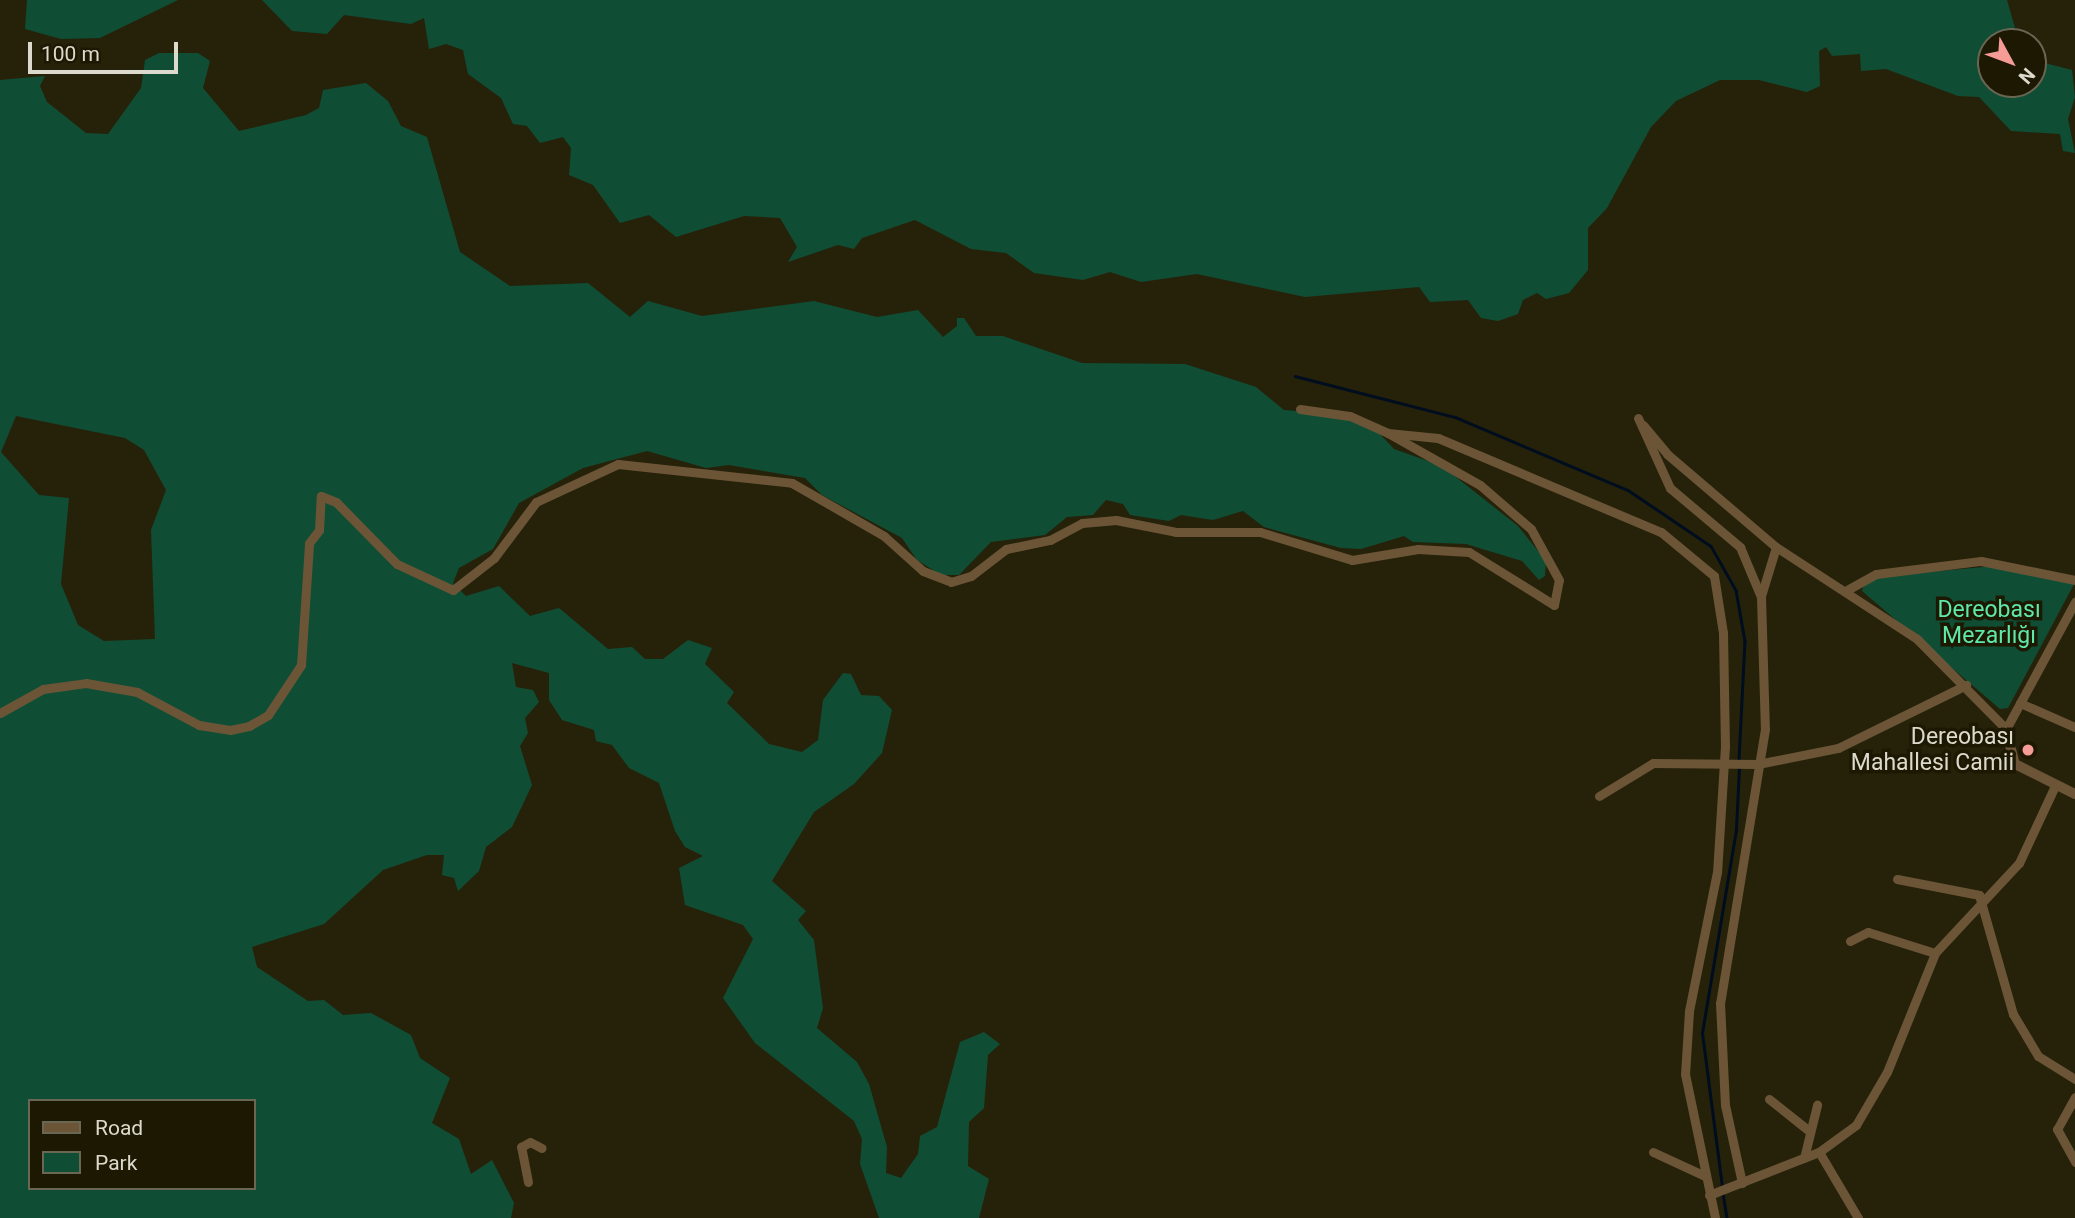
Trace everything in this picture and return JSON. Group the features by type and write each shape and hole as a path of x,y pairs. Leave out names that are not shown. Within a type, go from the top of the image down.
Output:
{"street":[{"path":"0,713 43,690 86,683 137,692 199,725 230,730 249,726 268,715 301,665 309,542 319,530 321,496 331,498 397,564 453,590 494,558 536,502 618,464 792,483 884,536 939,581 971,576 1006,549 1050,540 1082,523 1116,520 1176,532 1260,532 1352,560 1418,548 1469,552 1554,605 1559,580 1531,529 1480,485 1388,433 1350,416 1300,409"},
{"path":"1761,597 1740,547 1670,488 1637,418 1667,454 1776,547 1847,590 1917,639 1966,685 2006,729 2015,764 2054,788 2075,794"},
{"path":"1388,433 1438,438 1631,518 1700,559 1714,576 1721,608 1723,766 1717,872 1689,1011 1685,1074 1715,1218"},
{"path":"1742,1183 1725,1105 1720,1003 1765,729 1761,597 1776,547"},
{"path":"1847,590 1876,574 1981,561 2075,580"},
{"path":"2006,729 2075,601"},
{"path":"1599,796 1653,763 1723,766 1758,764 1838,748 1966,685"},
{"path":"2020,703 2075,727"},
{"path":"1709,1195 1819,1152 1856,1125 1886,1072 1935,953 2019,863 2054,788"},
{"path":"1897,879 1910,886 1966,889 1983,902 2013,1014 2038,1056 2075,1079"},
{"path":"1850,941 1868,932 1935,953"},
{"path":"2075,1097 2057,1129 2075,1162"},
{"path":"1769,1099 1808,1130"},
{"path":"1804,1158 1808,1130 1817,1105"},
{"path":"528,1182 521,1147 530,1142 542,1148"},
{"path":"1653,1152 1705,1176"},
{"path":"1819,1152 1858,1218"}],"green space":[{"path":"27,0 178,0 100,38 61,39 25,29"},
{"path":"262,0 2007,0 2015,28 1977,28 1977,97 1958,96 1886,69 1861,71 1860,54 1832,56 1826,47 1819,51 1820,86 1807,92 1759,80 1720,80 1676,101 1651,127 1607,208 1588,228 1588,270 1569,293 1546,299 1537,293 1523,300 1518,314 1498,321 1481,318 1468,300 1430,302 1419,287 1305,297 1197,274 1141,282 1110,272 1083,280 1034,273 1006,253 971,249 915,220 862,238 854,249 838,245 788,262 797,247 780,218 744,216 676,237 649,215 620,223 593,185 569,175 571,148 563,137 540,143 527,126 513,124 501,98 468,74 463,50 446,44 429,49 424,18 411,24 344,15 327,34 292,31"},
{"path":"159,53 198,53 210,61 203,88 239,131 306,115 319,108 323,90 366,83 388,101 401,126 427,137 460,252 510,286 588,283 630,317 648,301 702,316 814,301 877,317 918,310 943,337 957,326 957,318 964,318 976,336 1003,336 1082,363 1185,364 1256,387 1284,410 1346,415 1377,431 1394,449 1442,466 1518,526 1546,561 1545,576 1539,580 1522,561 1466,544 1413,542 1404,536 1361,549 1341,548 1264,527 1243,511 1213,520 1181,515 1169,521 1130,515 1123,504 1106,500 1093,515 1067,517 1045,535 991,542 959,575 941,575 917,560 902,538 822,495 805,478 729,465 706,468 647,451 583,468 519,503 493,549 459,568 453,583 466,596 499,586 530,616 559,608 608,649 632,647 645,659 663,659 688,640 712,648 705,664 734,692 727,703 769,744 802,752 818,740 823,700 843,673 851,674 861,695 879,696 892,710 882,753 854,784 814,812 772,881 806,911 798,920 814,940 823,1008 817,1028 857,1062 869,1084 887,1147 886,1173 901,1178 918,1154 920,1136 937,1127 960,1042 984,1032 1000,1044 988,1055 984,1108 969,1122 968,1166 989,1179 979,1218 879,1218 860,1164 862,1139 854,1121 755,1043 723,998 753,939 743,925 685,905 679,868 703,856 685,847 675,831 659,783 629,768 612,745 596,741 594,730 562,720 549,700 549,673 512,663 516,687 533,690 539,702 525,718 528,733 520,746 532,785 512,827 486,847 479,871 458,891 454,878 442,875 444,855 427,855 383,870 324,924 252,947 257,967 308,1001 324,1000 343,1015 371,1013 411,1035 420,1058 450,1078 432,1123 459,1139 471,1174 492,1160 514,1203 511,1218 0,1218 0,80 45,76 40,86 47,102 86,133 108,134 141,88 145,60","holes":["16,416 125,438 144,450 166,490 151,530 155,639 104,641 78,625 61,584 69,498 39,495 1,452"]},
{"path":"2047,64 2072,70 2075,97 2068,119 2075,153 2063,151 2060,134 2011,131 1980,98 2047,98"},
{"name":"Dereobası Mezarlığı","path":"1995,566 2074,584 2008,708 2000,709 1862,591 1865,582 1883,576"}],"waterway":[{"path":"1295,376 1455,417 1628,490 1711,546 1736,590 1745,641 1739,761"},
{"path":"1722,1187 1702,1033 1736,829 1739,767"},
{"path":"1723,1193 1727,1218"}],"place":[{"name":"Dereobası Mahallesi Camii","path":"2028,750"}]}
